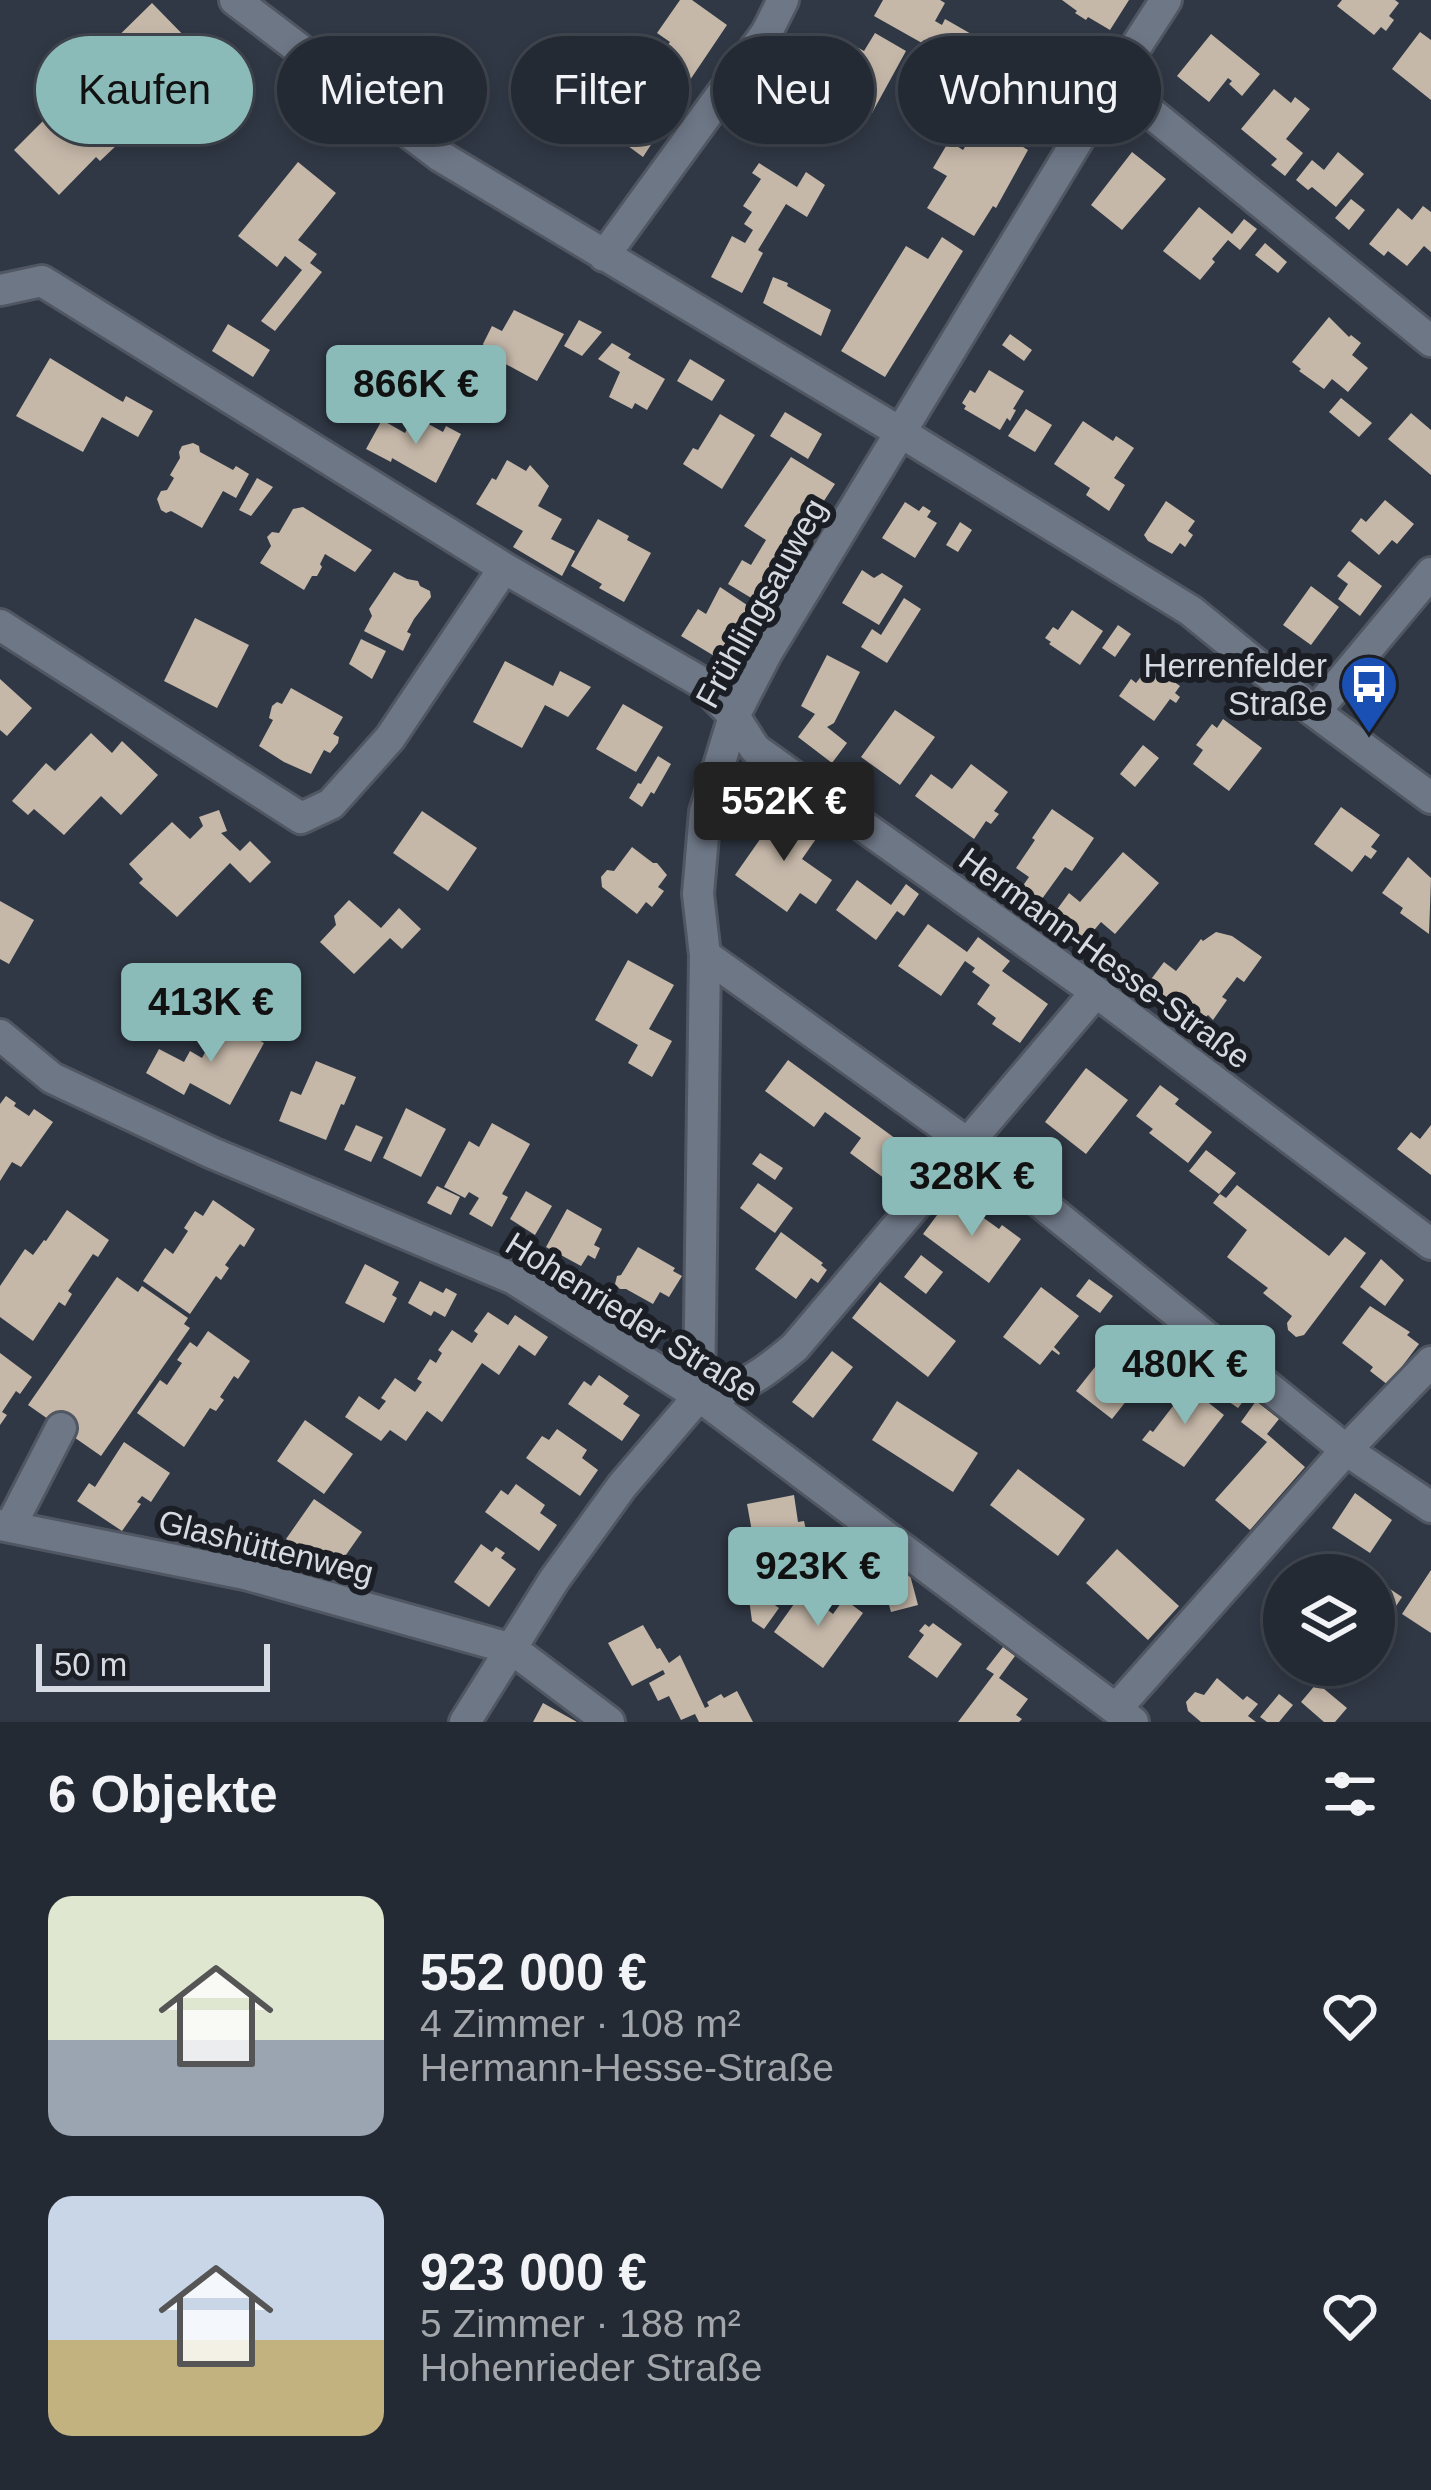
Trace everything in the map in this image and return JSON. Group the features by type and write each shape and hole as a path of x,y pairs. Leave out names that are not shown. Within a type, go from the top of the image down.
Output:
{"street":[{"path":"236,0 440,156 1191,611 1431,798"},
{"path":"604,256 767,32 783,0"},
{"name":"Frühlingsauweg","path":"1143,36 1166,0"},
{"path":"1161,121 1431,341"},
{"name":"Frühlingsauweg","path":"700,1396 705,955 698,894 706,812 734,716 766,653 1075,144"},
{"name":"Hermann-Hesse-Straße","path":"0,290 42,281 505,568 701,682 734,716 755,749 1096,992 1431,1244"},
{"path":"0,625 301,818 332,803 390,738 505,568"},
{"path":"1315,712 1431,573"},
{"path":"705,955 968,1143 1346,1450 1431,1507"},
{"path":"465,1722 554,1580 622,1486 700,1396 754,1381 796,1347 1096,992"},
{"name":"Hohenrieder Straße","path":"0,1036 52,1078 212,1153 514,1279 700,1396 1124,1715 1346,1450 1426,1367"},
{"path":"5,1526 61,1428"},
{"name":"Glashüttenweg","path":"5,1526 244,1574 512,1648"},
{"path":"512,1648 609,1722"}],"building":[{"path":"680,0 692,0 727,25 720,36 713,36 713,46 690,80 689,36 657,33"},
{"path":"883,0 940,0 945,3 935,21 942,25 945,19 973,35 910,36 874,16"},
{"path":"1062,0 1129,0 1110,30 1086,20"},
{"path":"1342,0 1399,3 1386,31 1381,27 1374,35 1337,6"},
{"path":"152,3 184,36 118,36"},
{"path":"1420,32 1431,40 1431,100 1392,69"},
{"path":"875,33 898,46 898,66 874,109 874,36"},
{"path":"1211,34 1260,74 1242,96 1228,78 1209,102 1177,76"},
{"path":"1274,89 1291,103 1295,97 1310,109 1286,139 1303,153 1285,176 1271,165 1277,159 1241,129"},
{"path":"36,128 36,144 118,144 100,161 96,157 59,195 14,150"},
{"path":"625,144 651,144 643,157"},
{"path":"947,144 963,150 967,144 1018,144 1028,150 996,208 974,236 927,208 947,176 933,168"},
{"path":"1132,152 1166,179 1122,230 1091,205"},
{"path":"1338,152 1364,174 1336,207 1296,180 1312,160 1324,170"},
{"path":"298,162 336,193 298,240 317,254 310,263 322,272 275,331 261,321 302,270 285,256 277,267 238,236"},
{"path":"759,163 797,187 806,172 825,185 807,217 786,204 758,250 763,253 742,293 711,277 732,236 745,243 753,230 744,224 752,212 743,206 761,179 752,173"},
{"path":"1351,199 1365,210 1349,230 1335,218"},
{"path":"1423,206 1431,212 1431,252 1424,246 1407,266 1369,244 1398,208 1412,220"},
{"path":"1199,207 1232,234 1244,219 1257,229 1240,250 1228,240 1200,280 1163,251"},
{"path":"942,237 963,251 885,377 841,351 906,246 928,259"},
{"path":"1265,243 1287,262 1278,273 1255,255"},
{"path":"773,277 831,310 821,336 763,303"},
{"path":"514,310 564,334 537,381 487,354 483,344 492,326 502,331"},
{"path":"1329,317 1361,343 1352,355 1368,368 1348,392 1332,379 1324,389 1292,362"},
{"path":"579,320 602,332 582,356 564,346"},
{"path":"228,324 270,350 253,377 212,351"},
{"path":"1010,334 1032,350 1024,361 1002,345"},
{"path":"612,343 665,379 647,410 635,403 632,409 609,397 620,372 598,359"},
{"path":"50,358 123,402 126,396 153,411 138,437 102,417 83,452 16,416"},
{"path":"690,359 725,380 712,401 677,381"},
{"path":"989,370 1024,391 1010,421 1007,418 1000,430 964,409 962,403 970,390 975,393"},
{"path":"1341,398 1372,423 1359,437 1329,412"},
{"path":"1026,409 1052,425 1035,452 1008,436"},
{"path":"785,412 822,434 808,459 770,436"},
{"path":"1411,413 1431,430 1431,475 1388,439"},
{"path":"720,414 755,435 722,489 683,464 693,448 698,450"},
{"path":"414,416 443,432 446,426 461,434 436,483 366,449 382,420 405,433"},
{"path":"1083,421 1113,441 1116,436 1134,448 1114,478 1125,485 1109,511 1086,495 1090,488 1054,464"},
{"path":"193,443 200,452 249,474 236,498 223,491 202,528 161,510 157,499 174,478 170,475 182,446"},
{"path":"791,457 835,484 758,602 728,584 742,560 751,565 766,540 744,526"},
{"path":"507,460 526,471 530,465 549,486 538,506 562,519 551,539 575,551 562,576 513,547 523,531 476,504"},
{"path":"257,478 273,487 251,516 239,510"},
{"path":"1385,500 1414,524 1397,544 1392,540 1379,555 1351,531"},
{"path":"1166,501 1195,521 1185,547 1180,543 1172,554 1144,535"},
{"path":"905,502 919,511 923,506 931,511 927,517 937,523 915,558 882,538"},
{"path":"303,507 372,550 355,572 325,554 317,576 312,576 304,590 260,563 271,546 267,537 279,533 293,509"},
{"path":"598,519 651,553 624,602 571,566"},
{"path":"960,522 972,530 958,552 946,545"},
{"path":"1349,561 1382,586 1360,616 1338,599 1348,584 1337,576"},
{"path":"862,570 874,578 882,573 903,586 879,625 842,603"},
{"path":"394,572 418,581 431,597 407,632 411,634 403,651 364,631 372,616 369,609"},
{"path":"1311,586 1339,607 1311,645 1283,625"},
{"path":"720,587 756,611 721,660 681,636 698,609 706,614"},
{"path":"904,598 921,609 887,663 861,647 872,629 881,635"},
{"path":"1072,610 1103,631 1080,665 1045,638 1053,627 1058,630"},
{"path":"195,618 249,645 217,708 164,681"},
{"path":"1118,625 1131,634 1115,657 1102,648"},
{"path":"361,639 386,651 372,679 349,664"},
{"path":"827,655 860,672 834,723 827,727 847,743 832,763 798,737 815,714 801,706"},
{"path":"505,661 553,686 560,671 591,687 568,717 545,705 522,748 473,722"},
{"path":"1150,665 1180,686 1176,703 1170,699 1154,721 1119,696"},
{"path":"0,679 32,708 7,736 0,730"},
{"path":"291,688 343,717 333,734 339,737 338,743 330,753 324,750 311,774 259,746 273,720 269,718 272,706 282,704"},
{"path":"623,704 663,727 636,772 596,749"},
{"path":"895,710 935,737 900,785 861,757"},
{"path":"1223,719 1262,748 1229,791 1193,764 1203,750 1196,745 1212,724 1217,728"},
{"path":"91,733 112,753 122,741 158,775 121,815 101,796 64,835 34,809 28,815 12,801 46,763 55,771"},
{"path":"1143,745 1159,758 1135,787 1120,774"},
{"path":"658,756 671,764 642,807 629,798"},
{"path":"971,764 1008,792 994,811 999,814 991,824 986,821 974,839 915,796 931,774 952,789"},
{"path":"1341,807 1380,835 1371,847 1377,851 1371,859 1365,855 1352,872 1314,844"},
{"path":"781,809 818,836 802,859 832,880 816,904 800,893 787,912 735,875"},
{"path":"1052,809 1094,838 1072,871 1065,867 1034,910 1015,897 1029,877 1016,868"},
{"path":"219,810 227,831 221,833 240,851 250,841 271,862 250,883 230,863 177,917 139,883 143,879 129,864 172,822 190,839 203,826 199,817"},
{"path":"422,811 477,848 448,891 393,853"},
{"path":"632,847 667,875 658,887 664,891 652,907 646,902 637,914 602,887 601,877 607,870 614,871"},
{"path":"1123,852 1159,883 1115,934 1101,922 1084,942 1053,915 1069,893 1080,902"},
{"path":"1408,857 1431,878 1429,934 1382,893"},
{"path":"857,880 891,905 906,884 919,894 904,916 897,911 876,940 836,910"},
{"path":"349,900 381,928 399,908 421,929 402,949 390,938 354,974 320,942"},
{"path":"0,901 34,920 9,964 0,959"},
{"path":"928,924 967,952 978,937 1010,961 1002,971 1048,1004 1020,1043 992,1024 996,1018 977,1004 990,985 965,961 941,996 898,966"},
{"path":"1216,932 1232,936 1262,957 1244,982 1237,977 1213,1020 1191,1007 1186,1016 1146,986 1164,962 1176,971 1201,939"},
{"path":"628,960 674,985 649,1029 672,1041 652,1077 628,1063 638,1045 595,1020"},
{"path":"223,1020 264,1043 230,1105 190,1083 184,1095 146,1073 159,1049 184,1062 190,1051 202,1058"},
{"path":"788,1060 918,1155 896,1187 850,1153 861,1138 825,1112 814,1127 765,1091"},
{"path":"316,1061 356,1077 326,1140 279,1121 291,1091 301,1095"},
{"path":"1086,1068 1128,1100 1086,1154 1045,1122"},
{"path":"1160,1085 1179,1099 1175,1104 1212,1132 1188,1163 1149,1133 1153,1129 1136,1116"},
{"path":"6,1096 29,1116 34,1109 53,1122 21,1167 12,1162 0,1181 0,1104"},
{"path":"406,1108 446,1129 421,1177 383,1158"},
{"path":"492,1123 530,1144 502,1194 508,1197 492,1227 469,1214 479,1198 469,1192 465,1198 444,1187 469,1141 479,1147"},
{"path":"356,1125 383,1137 371,1162 344,1150"},
{"path":"1431,1125 1431,1175 1397,1149 1411,1132 1420,1139"},
{"path":"1206,1150 1236,1173 1219,1194 1189,1171"},
{"path":"760,1153 783,1168 775,1180 752,1164"},
{"path":"758,1183 793,1208 775,1233 740,1208"},
{"path":"1237,1185 1329,1256 1345,1237 1366,1253 1304,1335 1296,1337 1288,1330 1292,1316 1263,1293 1268,1288 1227,1257 1247,1230 1213,1203 1220,1194 1226,1198"},
{"path":"437,1186 460,1197 451,1215 427,1203"},
{"path":"526,1191 552,1206 535,1235 510,1219"},
{"path":"952,1195 1021,1239 989,1283 923,1234"},
{"path":"213,1200 255,1229 225,1265 229,1268 221,1280 216,1276 190,1314 143,1281 165,1248 173,1254 195,1211 203,1216"},
{"path":"567,1209 602,1229 594,1245 600,1248 595,1259 588,1255 581,1266 546,1247"},
{"path":"67,1210 109,1240 98,1257 93,1254 68,1291 72,1294 65,1306 59,1302 33,1341 0,1317 0,1286 25,1249 33,1255"},
{"path":"781,1232 827,1270 818,1283 811,1278 796,1299 755,1269"},
{"path":"638,1247 682,1276 669,1297 660,1292 653,1304 615,1284"},
{"path":"921,1255 943,1272 926,1294 904,1277"},
{"path":"1381,1259 1404,1280 1385,1306 1360,1287"},
{"path":"365,1264 399,1282 392,1295 397,1298 384,1323 345,1303"},
{"path":"117,1277 138,1292 142,1286 188,1318 184,1324 190,1328 101,1456 28,1405"},
{"path":"1089,1279 1113,1296 1100,1313 1076,1296"},
{"path":"420,1281 443,1293 446,1288 457,1294 445,1317 434,1311 431,1316 408,1303"},
{"path":"880,1282 956,1341 928,1377 852,1318"},
{"path":"1041,1287 1079,1316 1054,1347 1059,1355 1052,1350 1040,1365 1003,1337"},
{"path":"1370,1306 1410,1332 1407,1335 1419,1344 1388,1385 1342,1343"},
{"path":"488,1312 508,1325 515,1315 548,1337 535,1356 519,1345 499,1375 482,1363 442,1422 427,1411 406,1441 390,1430 381,1441 345,1417 359,1396 379,1410 395,1378 415,1392 422,1382 417,1379 430,1359 436,1363 442,1353 438,1350 452,1330 472,1343 478,1334 474,1331"},
{"path":"1159,1330 1183,1347 1168,1368 1144,1351"},
{"path":"208,1331 250,1361 184,1447 137,1413 160,1380 167,1385 190,1342 197,1347"},
{"path":"1114,1343 1150,1371 1112,1419 1076,1391"},
{"path":"832,1351 853,1367 813,1418 792,1402"},
{"path":"0,1353 32,1377 2,1412 7,1415 0,1425"},
{"path":"599,1375 629,1396 623,1404 640,1415 622,1441 568,1404 584,1381 591,1386"},
{"path":"1226,1379 1248,1395 1238,1408 1216,1393"},
{"path":"1187,1383 1224,1415 1184,1467 1142,1440 1153,1432"},
{"path":"897,1401 978,1453 953,1492 872,1440"},
{"path":"1256,1401 1279,1419 1267,1434 1305,1467 1250,1530 1215,1500 1267,1442 1241,1422"},
{"path":"305,1420 353,1454 324,1494 277,1461"},
{"path":"557,1429 587,1450 582,1458 598,1470 580,1496 526,1458 542,1436 549,1440"},
{"path":"124,1442 170,1473 151,1502 142,1496 137,1502 141,1504 122,1531 77,1501 89,1483 95,1487"},
{"path":"1018,1469 1085,1519 1058,1556 990,1505"},
{"path":"516,1484 545,1505 540,1513 557,1525 539,1551 485,1512 501,1490 508,1495"},
{"path":"1355,1493 1392,1520 1370,1553 1332,1528"},
{"path":"794,1495 798,1522 804,1521 806,1530 800,1530 803,1551 757,1559 747,1504"},
{"path":"314,1499 362,1532 334,1572 286,1539"},
{"path":"481,1544 492,1552 496,1547 505,1553 501,1558 516,1569 489,1607 454,1582"},
{"path":"1117,1549 1179,1606 1148,1640 1086,1583"},
{"path":"1431,1570 1431,1633 1402,1614"},
{"path":"910,1575 918,1605 891,1612 883,1584"},
{"path":"773,1581 775,1594 768,1595 768,1600 779,1608 764,1629 752,1621 747,1584"},
{"path":"799,1597 833,1614 844,1599 863,1613 823,1668 774,1632"},
{"path":"933,1623 962,1644 937,1678 908,1657 924,1635 919,1631"},
{"path":"643,1625 669,1663 680,1655 705,1708 721,1694 724,1698 737,1691 753,1722 699,1722 695,1714 681,1720 669,1696 658,1701 649,1683 665,1674 663,1670 632,1686 608,1643"},
{"path":"1003,1647 1015,1656 999,1678 1028,1699 1016,1715 1022,1719 958,1722 994,1674 986,1669"},
{"path":"1217,1678 1243,1700 1247,1696 1258,1704 1248,1716 1256,1722 1201,1722 1188,1711 1186,1702 1195,1692 1204,1695"},
{"path":"1314,1686 1321,1686 1347,1708 1335,1722 1324,1722 1301,1702"},
{"path":"1279,1694 1293,1705 1279,1722 1267,1722 1260,1717"},
{"path":"543,1703 577,1722 533,1722"}],"place":[{"name":"Herrenfelder Straße","path":"1369,735"}]}
